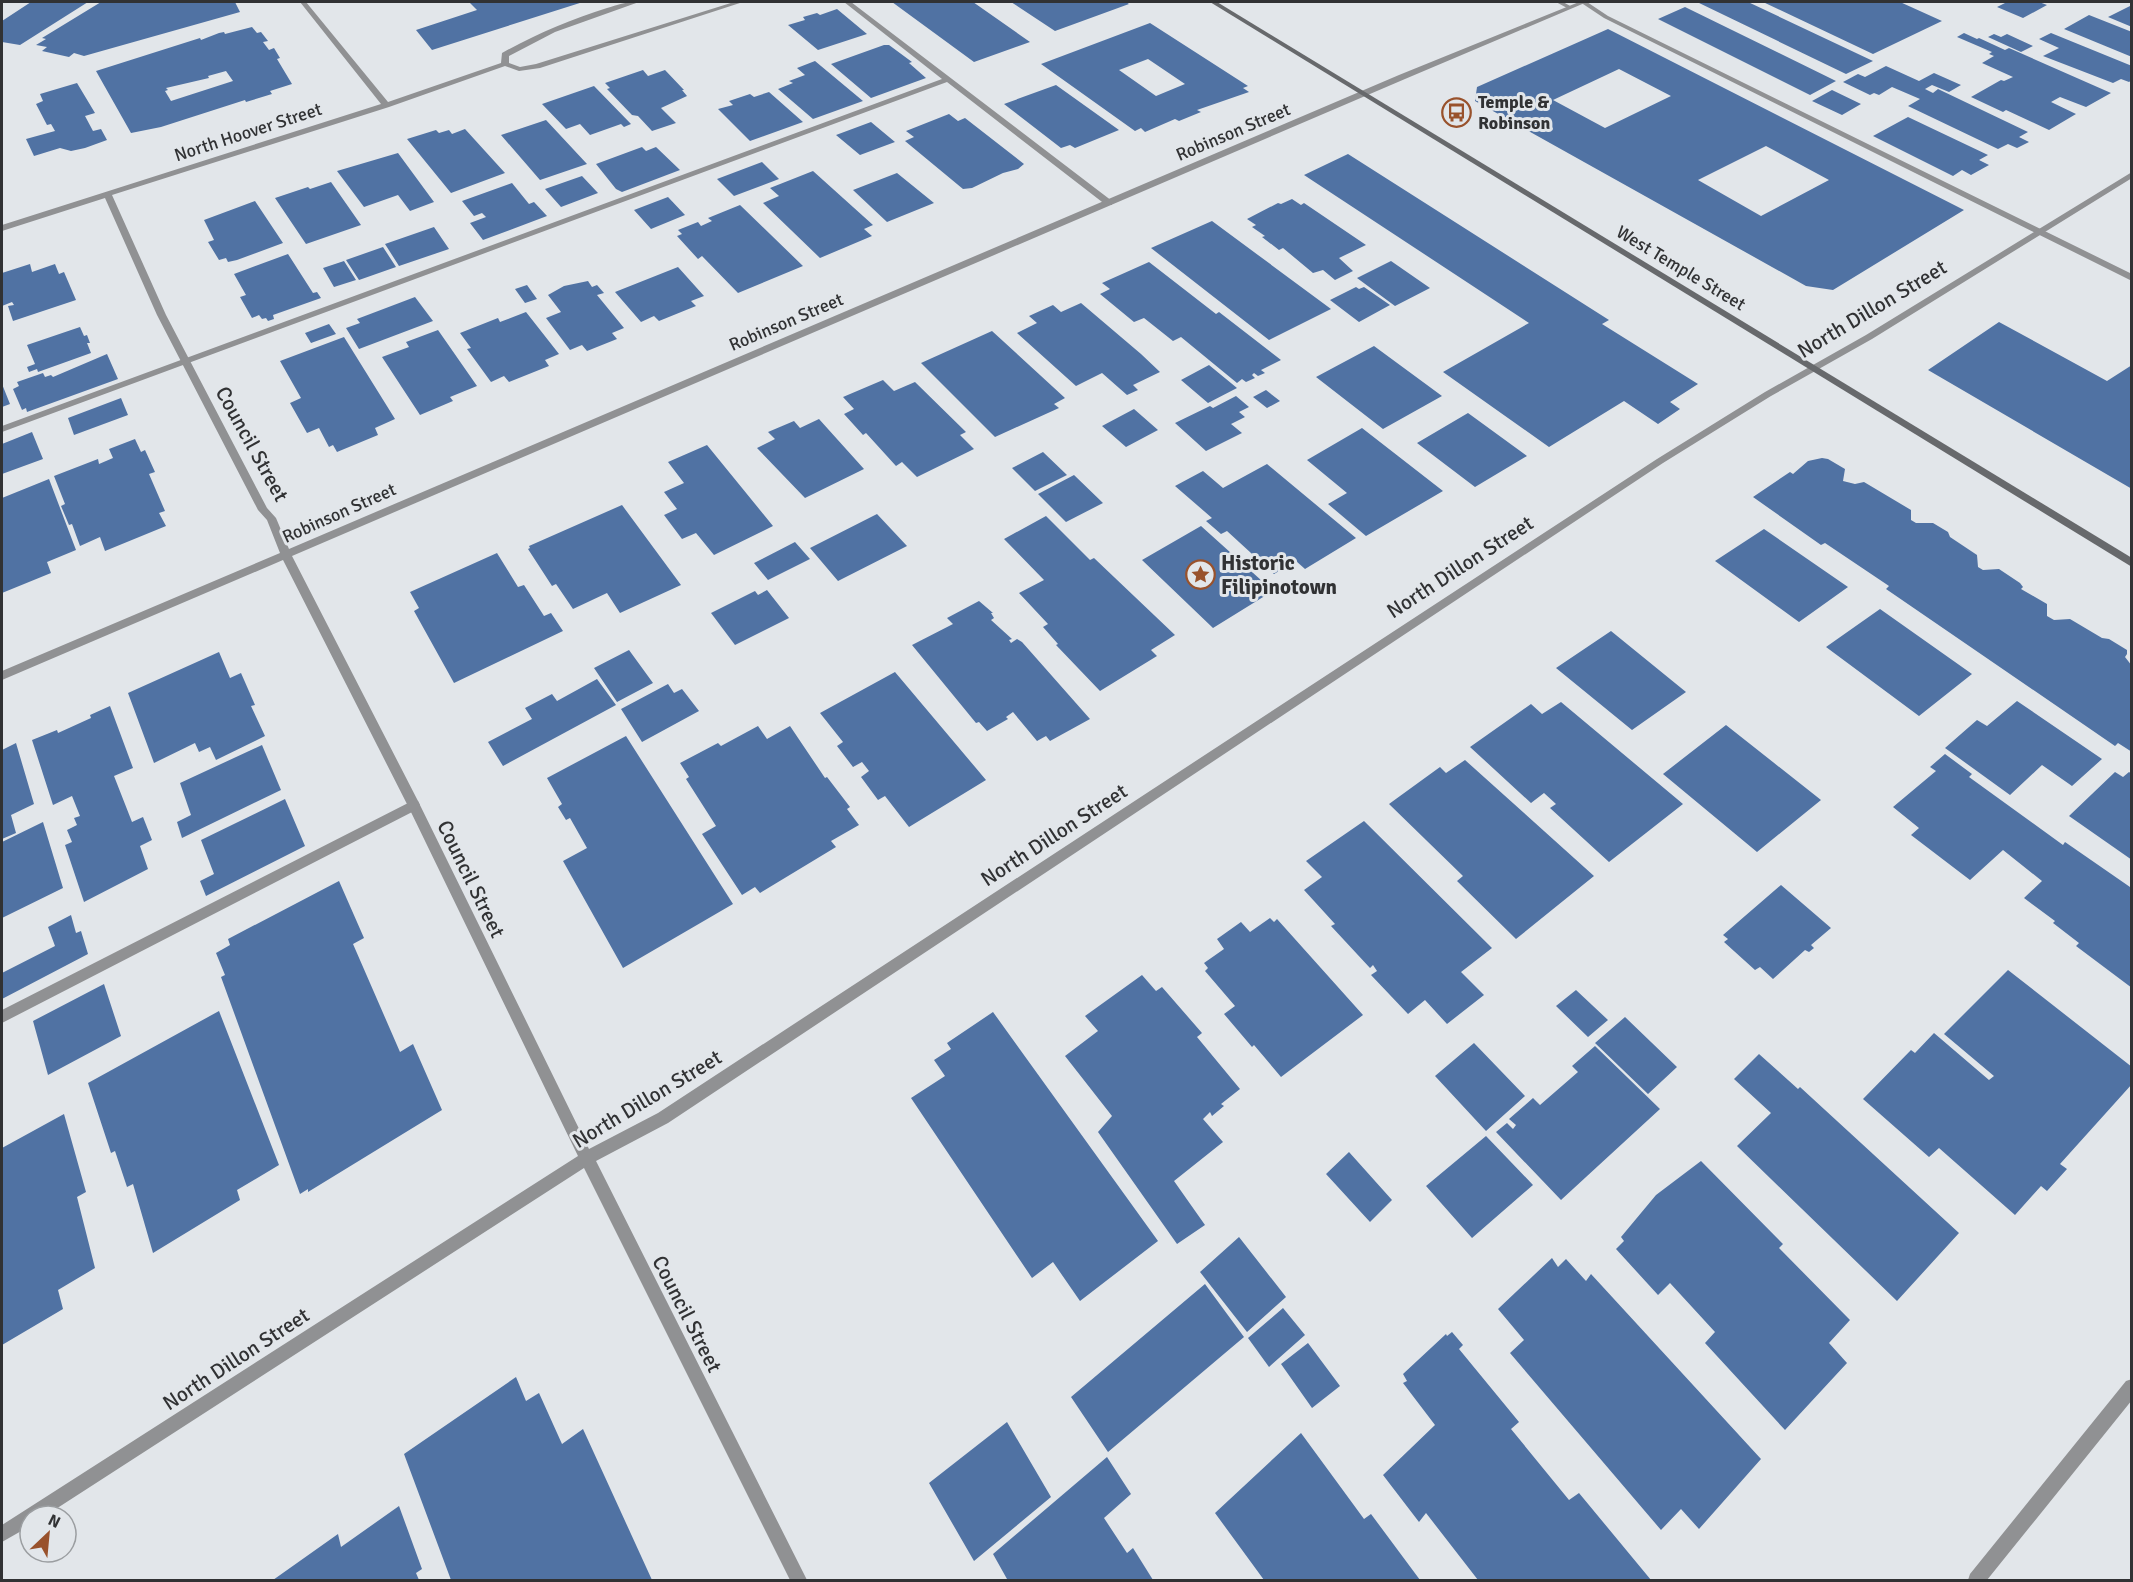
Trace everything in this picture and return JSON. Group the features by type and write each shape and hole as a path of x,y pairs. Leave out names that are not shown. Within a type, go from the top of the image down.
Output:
{"main road":[{"name":"West Temple Street","path":"1213,2 2132,563"}],"street":[{"path":"303,2 386,105"},
{"name":"North Hoover Street","path":"504,64 506,55 525,42 576,21 636,2"},
{"name":"North Hoover Street","path":"2,228 386,105 504,64 519,69 537,66 740,2"},
{"path":"847,2 1109,203"},
{"path":"1559,2 1569,7"},
{"path":"1584,2 1605,16 2132,278"},
{"name":"Robinson Street","path":"2,676 1362,94 1584,2"},
{"path":"2,429 948,79"},
{"name":"North Dillon Street","path":"2,1534 587,1158 663,1118 1660,461 2132,174"},
{"name":"Council Street","path":"108,195 121,230 184,363 263,510 271,518 286,555 414,805 587,1158 799,1581"},
{"path":"2,1017 414,805"},
{"path":"1976,1581 2132,1387"}],"building":[{"path":"31,2 88,2 20,45 2,42 2,21"},
{"path":"101,2 235,2 240,12 84,56 74,53 69,57 42,51 47,47 36,45 46,39 42,38"},
{"path":"469,2 583,2 432,50 416,30 477,10"},
{"path":"892,2 973,2 1030,42 974,62"},
{"path":"1011,2 1126,2 1129,4 1055,31"},
{"path":"1697,2 1748,2 1873,61 1846,74"},
{"path":"1763,2 1900,2 1942,21 1873,54"},
{"path":"2007,2 2039,2 2047,5 2023,18 1997,7"},
{"path":"2132,5 2132,27 2108,17"},
{"path":"1685,7 1836,81 1810,95 1658,19"},
{"path":"837,9 867,34 818,50 788,25 805,20 803,17 817,13 820,15"},
{"path":"2089,15 2132,32 2132,57 2064,29"},
{"path":"1150,23 1248,86 1243,88 1249,92 1197,110 1201,112 1179,121 1175,119 1145,132 1141,128 1135,131 1041,64","holes":["1148,59 1185,84 1156,96 1119,70"]},
{"path":"252,27 257,33 261,32 268,41 263,42 269,50 274,48 280,58 277,59 292,84 270,91 272,94 246,102 245,100 161,127 131,133 96,71 200,38 201,40 224,32 225,34","holes":["226,71 233,81 171,101 165,91 168,90 166,88 209,78 208,76"]},
{"path":"1608,29 1964,210 1833,290 1806,286 1475,101 1477,87","holes":["1619,69 1671,96 1605,128 1553,100","1766,146 1829,180 1761,216 1698,180"]},
{"path":"1964,33 2005,50 2009,48 2111,93 2086,107 2060,97 2051,102 2076,114 2049,130 2006,110 2003,112 1971,97 2001,80 2013,77 1982,63 1994,56 1989,54 1992,52 1957,37"},
{"path":"2051,33 2132,66 2132,80 2129,82 2121,79 2113,83 2043,56 2059,48 2039,39"},
{"path":"1994,34 2001,37 2007,34 2033,46 2021,52 1988,37"},
{"path":"889,45 912,62 909,63 926,78 871,98 831,64"},
{"path":"815,61 863,101 813,119 778,89 793,83 789,81 805,75 797,68"},
{"path":"1886,66 1919,81 1934,73 1961,85 1949,92 1932,85 1925,89 1933,93 1938,89 2028,132 2019,137 2029,142 2017,148 2008,144 1998,149 1908,106 1920,99 1892,87 1879,95 1874,93 1870,95 1843,82 1858,74 1865,77"},
{"path":"643,70 648,76 665,70 684,90 682,90 687,96 661,108 676,123 652,131 638,116 632,115 607,89 610,88 605,83"},
{"path":"77,83 95,113 85,116 93,131 101,129 107,140 85,148 71,151 60,148 34,156 26,139 55,131 51,124 47,125 36,104 43,101 40,94"},
{"path":"1056,85 1119,130 1075,148 1070,145 1061,148 1004,104"},
{"path":"594,86 631,124 624,127 621,124 590,135 580,124 566,129 542,104"},
{"path":"1832,90 1861,104 1842,115 1812,101"},
{"path":"769,92 803,122 750,141 718,109 733,105 729,101 750,94 754,97"},
{"path":"949,114 958,121 965,118 1024,164 1018,169 1003,173 972,188 963,189 905,141 914,137 906,131"},
{"path":"1908,117 1988,155 1979,160 1989,165 1971,175 1962,170 1953,176 1873,136"},
{"path":"546,120 587,164 540,180 501,135"},
{"path":"871,122 895,142 860,155 836,135"},
{"path":"465,129 505,173 451,193 407,139 436,130 439,133 449,130 452,134"},
{"path":"642,147 646,151 656,147 680,170 622,192 616,189 596,164"},
{"path":"398,153 434,202 410,211 398,195 364,207 337,171"},
{"path":"1348,154 1609,320 1602,324 1698,384 1670,402 1680,409 1658,424 1624,401 1549,447 1443,372 1529,323 1304,175"},
{"path":"762,162 779,179 734,196 717,179"},
{"path":"813,171 873,225 864,229 872,236 820,258 763,203 779,196 770,188"},
{"path":"897,173 934,203 887,222 853,190"},
{"path":"582,176 598,193 561,207 545,189"},
{"path":"331,182 361,225 306,244 275,198"},
{"path":"512,183 529,204 534,202 547,216 483,240 470,223 486,217 482,213 474,216 462,201"},
{"path":"668,197 685,215 651,229 634,210"},
{"path":"1292,199 1301,205 1304,203 1366,245 1339,258 1353,271 1335,280 1323,270 1313,273 1283,248 1279,250 1262,237 1265,236 1252,227 1256,225 1247,219 1278,203"},
{"path":"255,201 283,243 237,260 228,262 226,258 219,260 208,242 214,240 204,220"},
{"path":"740,205 803,266 738,293 702,256 698,259 677,236 682,234 678,230 698,222 701,226 712,221 708,218"},
{"path":"1212,221 1331,309 1269,340 1151,248"},
{"path":"434,227 449,249 399,266 385,244"},
{"path":"383,247 396,267 359,280 346,260"},
{"path":"288,254 313,293 317,292 321,298 273,315 274,319 268,321 259,315 252,318 240,297 246,295 234,274"},
{"path":"344,261 356,280 334,287 323,268"},
{"path":"1391,261 1430,288 1395,306 1357,278"},
{"path":"1149,262 1216,314 1219,312 1281,360 1261,370 1265,373 1258,376 1254,373 1252,375 1255,378 1246,382 1242,379 1237,383 1181,337 1173,341 1144,318 1134,322 1100,294 1110,289 1102,283"},
{"path":"30,264 32,272 55,264 59,274 64,272 76,300 13,321 8,306 14,305 12,302 2,306 2,273"},
{"path":"678,267 704,296 691,301 696,306 659,321 654,316 641,322 615,292"},
{"path":"588,281 592,287 597,285 604,293 597,295 624,328 612,333 617,339 587,351 582,345 570,350 546,318 561,312 548,295 564,286"},
{"path":"527,285 537,299 525,303 515,289"},
{"path":"1356,287 1359,289 1364,287 1390,305 1359,322 1330,300"},
{"path":"415,297 433,321 359,349 346,328 360,323 357,319"},
{"path":"1081,303 1160,372 1133,385 1138,390 1127,395 1102,373 1076,386 1017,333 1037,323 1029,316 1053,305 1061,312"},
{"path":"526,312 559,354 545,360 549,366 509,382 504,376 491,382 467,349 471,348 460,333 498,318 500,322"},
{"path":"1999,322 2107,381 2132,365 2132,489 1928,370"},
{"path":"329,324 336,334 311,343 305,333"},
{"path":"80,327 84,336 87,335 91,353 38,372 37,369 29,372 27,367 35,364 27,345"},
{"path":"438,330 477,386 450,397 453,401 420,415 382,357 409,347 406,342"},
{"path":"992,331 1065,398 1054,404 1059,408 995,437 921,363"},
{"path":"344,337 395,419 375,428 378,435 337,452 333,445 329,447 319,428 307,433 290,403 301,398 280,361"},
{"path":"1374,346 1442,396 1383,429 1316,377"},
{"path":"107,354 118,379 27,412 26,408 22,410 13,389 19,386 17,382 43,373 45,377 51,375 53,377"},
{"path":"1209,365 1237,388 1208,403 1181,380"},
{"path":"883,380 894,391 915,382 966,432 960,435 974,449 917,477 902,462 896,466 866,433 863,435 844,414 854,409 843,397"},
{"path":"2,384 10,404 2,407"},
{"path":"1266,390 1280,401 1267,408 1253,397"},
{"path":"1236,396 1249,407 1239,412 1245,417 1231,424 1242,433 1206,451 1175,423 1210,406 1213,408"},
{"path":"121,398 128,415 74,435 68,418"},
{"path":"1134,409 1158,430 1126,447 1102,426"},
{"path":"1468,413 1527,456 1475,487 1417,443"},
{"path":"819,419 864,469 805,498 757,448 775,439 768,432 794,421 800,428"},
{"path":"1362,428 1443,491 1366,536 1328,504 1347,493 1307,460"},
{"path":"32,432 43,459 2,474 2,444"},
{"path":"135,439 141,452 145,450 155,472 149,474 165,511 159,513 166,526 105,551 100,537 80,546 72,524 69,525 61,506 65,504 54,476 98,459 99,464 113,458 109,449"},
{"path":"707,445 773,526 714,555 696,533 682,539 664,515 677,509 664,492 684,483 668,462"},
{"path":"1043,452 1067,475 1035,491 1012,468"},
{"path":"1822,458 1845,469 1843,481 1855,484 1864,482 1911,510 1911,520 1916,523 1933,523 1948,532 1950,537 1977,555 1978,567 1983,570 1999,569 2020,583 2023,587 2021,589 2047,604 2047,616 2054,620 2070,619 2127,650 2125,657 2132,666 2132,752 2118,743 2115,746 1886,589 1889,586 1825,543 1821,545 1753,497 1790,472 1793,474 1808,461"},
{"path":"1267,464 1356,538 1305,569 1296,561 1274,574 1227,531 1221,534 1206,521 1212,518 1175,486 1203,471 1223,488"},
{"path":"1074,475 1103,503 1066,522 1038,494"},
{"path":"49,479 76,550 47,562 51,573 2,593 2,498"},
{"path":"622,505 681,585 620,613 607,593 573,609 556,584 552,586 528,549 529,546"},
{"path":"877,514 907,546 838,581 810,548"},
{"path":"1046,516 1090,560 1094,558 1175,635 1151,650 1157,656 1100,691 1056,645 1058,644 1043,627 1048,624 1019,593 1044,580 1004,539"},
{"path":"1201,526 1273,591 1213,628 1142,560"},
{"path":"1764,529 1848,587 1799,622 1715,561"},
{"path":"795,542 810,559 768,580 754,563"},
{"path":"497,553 518,587 524,585 544,616 551,613 563,631 454,683 414,611 419,608 410,592"},
{"path":"767,590 789,618 735,645 711,613 755,591 758,595"},
{"path":"979,601 993,613 991,613 994,618 991,620 1012,639 1009,640 1011,643 1017,639 1022,642 1090,719 1050,741 1046,736 1037,741 1013,712 1006,717 1008,719 987,731 979,722 976,723 912,645 953,624 947,618"},
{"path":"1880,609 1972,674 1919,716 1826,647"},
{"path":"1611,631 1686,692 1632,730 1556,668"},
{"path":"629,650 653,683 617,702 594,668"},
{"path":"219,652 230,678 241,673 255,705 251,706 265,736 216,760 210,747 199,752 195,743 154,763 128,693"},
{"path":"895,672 986,780 909,827 885,796 878,800 861,777 869,771 862,762 853,767 837,746 843,742 820,713"},
{"path":"597,679 616,705 503,766 488,742 532,719 525,708 552,694 557,701"},
{"path":"668,684 674,693 682,689 699,711 642,742 621,709"},
{"path":"2017,701 2102,759 2072,786 2042,765 2010,795 1945,748 1977,720 1987,726"},
{"path":"1561,702 1683,804 1609,862 1550,808 1556,804 1544,793 1531,803 1470,747 1531,704 1542,714"},
{"path":"110,706 133,768 114,776 132,822 143,817 152,840 140,846 148,869 84,902 65,845 72,842 67,830 77,825 74,818 80,816 72,796 53,805 32,740 57,730 58,733 91,718 90,715"},
{"path":"1726,725 1821,800 1757,852 1663,774"},
{"path":"758,726 767,739 790,726 825,778 827,777 850,807 847,809 859,825 831,841 836,847 760,893 755,887 742,895 702,834 716,826 686,779 689,777 680,763 718,743 721,746"},
{"path":"626,736 733,904 623,968 563,861 587,848 570,818 566,820 558,807 562,804 547,778"},
{"path":"16,743 34,804 11,815 16,833 2,839 2,750"},
{"path":"262,745 281,790 182,838 177,822 191,815 180,783"},
{"path":"1945,754 1972,774 1969,777 2063,845 2065,842 2130,887 2132,988 2076,946 2079,943 2053,923 2055,921 2024,898 2042,881 2003,850 1970,880 1911,835 1919,828 1893,807 1936,771 1930,767"},
{"path":"1465,760 1594,876 1516,939 1457,881 1463,876 1389,804 1440,767 1446,773"},
{"path":"2115,772 2123,777 2129,772 2132,774 2132,860 2069,816"},
{"path":"285,799 305,846 206,896 200,881 214,874 201,840"},
{"path":"1364,821 1492,948 1461,972 1484,995 1447,1024 1425,1000 1408,1014 1371,975 1377,971 1373,965 1370,968 1331,926 1335,924 1304,890 1322,877 1306,861"},
{"path":"43,822 63,888 2,918 2,842"},
{"path":"339,881 364,938 353,944 400,1052 413,1044 442,1110 308,1192 308,1189 300,1194 221,977 225,975 216,953 230,945 228,939"},
{"path":"1781,885 1831,928 1811,945 1814,948 1809,952 1805,950 1773,979 1760,967 1755,970 1724,942 1728,939 1723,935"},
{"path":"71,915 76,933 81,931 88,954 2,999 2,973 55,946 48,927"},
{"path":"1270,918 1274,922 1277,919 1363,1015 1281,1077 1224,1014 1235,1006 1205,971 1208,968 1204,963 1224,949 1217,939 1241,922 1250,932"},
{"path":"2008,970 2132,1067 2132,1084 2060,1164 2067,1169 2047,1191 2041,1186 2015,1215 1939,1148 1929,1157 1863,1099 1911,1050 1915,1053 1934,1033 1989,1080 1994,1076 1944,1034"},
{"path":"1142,975 1156,991 1162,987 1202,1033 1197,1037 1240,1089 1221,1104 1224,1106 1212,1116 1210,1112 1203,1119 1223,1142 1174,1181 1205,1225 1177,1244 1098,1132 1112,1116 1065,1056 1098,1031 1085,1016"},
{"path":"104,984 121,1036 48,1075 33,1021"},
{"path":"1576,990 1608,1020 1588,1037 1556,1006"},
{"path":"219,1011 279,1165 237,1190 240,1200 153,1253 133,1184 127,1187 115,1151 111,1153 88,1083"},
{"path":"993,1012 1158,1241 1080,1301 1053,1262 1032,1278 911,1098 945,1076 934,1060 951,1049 947,1043"},
{"path":"1625,1017 1677,1067 1648,1094 1595,1043"},
{"path":"1474,1043 1525,1096 1486,1131 1435,1076"},
{"path":"1595,1046 1660,1109 1561,1200 1496,1132 1507,1123 1513,1129 1516,1125 1509,1119 1533,1098 1540,1105 1578,1072 1572,1066"},
{"path":"1759,1054 1798,1089 1800,1087 1959,1233 1897,1301 1737,1146 1771,1113 1734,1079"},
{"path":"64,1114 86,1192 77,1197 95,1268 58,1290 63,1309 2,1345 2,1148"},
{"path":"1486,1136 1533,1185 1472,1238 1426,1186"},
{"path":"1349,1152 1392,1200 1370,1222 1326,1174"},
{"path":"1701,1161 1783,1244 1779,1248 1850,1320 1829,1343 1847,1363 1785,1430 1705,1343 1715,1332 1670,1283 1658,1295 1616,1249 1624,1241 1621,1237 1656,1195"},
{"path":"1239,1237 1286,1297 1247,1332 1200,1272"},
{"path":"1552,1258 1558,1267 1566,1259 1586,1281 1591,1274 1761,1459 1699,1529 1681,1509 1661,1530 1510,1353 1524,1340 1498,1309"},
{"path":"1205,1284 1244,1337 1108,1452 1071,1397"},
{"path":"1283,1308 1305,1335 1269,1367 1248,1338"},
{"path":"1452,1332 1463,1345 1459,1349 1519,1422 1511,1429 1569,1500 1579,1493 1651,1580 1478,1580 1426,1513 1419,1522 1383,1475 1435,1425 1403,1383 1407,1381 1403,1374 1446,1334 1447,1336"},
{"path":"1308,1343 1340,1386 1312,1408 1281,1364"},
{"path":"516,1377 526,1401 539,1393 562,1444 583,1429 652,1580 451,1580 404,1454"},
{"path":"1007,1422 1051,1497 974,1561 929,1483"},
{"path":"1301,1433 1364,1519 1371,1514 1420,1580 1264,1580 1215,1513"},
{"path":"1107,1457 1131,1494 1104,1518 1127,1553 1133,1548 1153,1580 1006,1580 993,1554"},
{"path":"399,1506 422,1569 416,1573 419,1580 273,1580 338,1534 341,1547"}],"place":[{"name":"Temple & Robinson","path":"1457,112"},
{"name":"Historic Filipinotown","path":"1200,575"}]}
